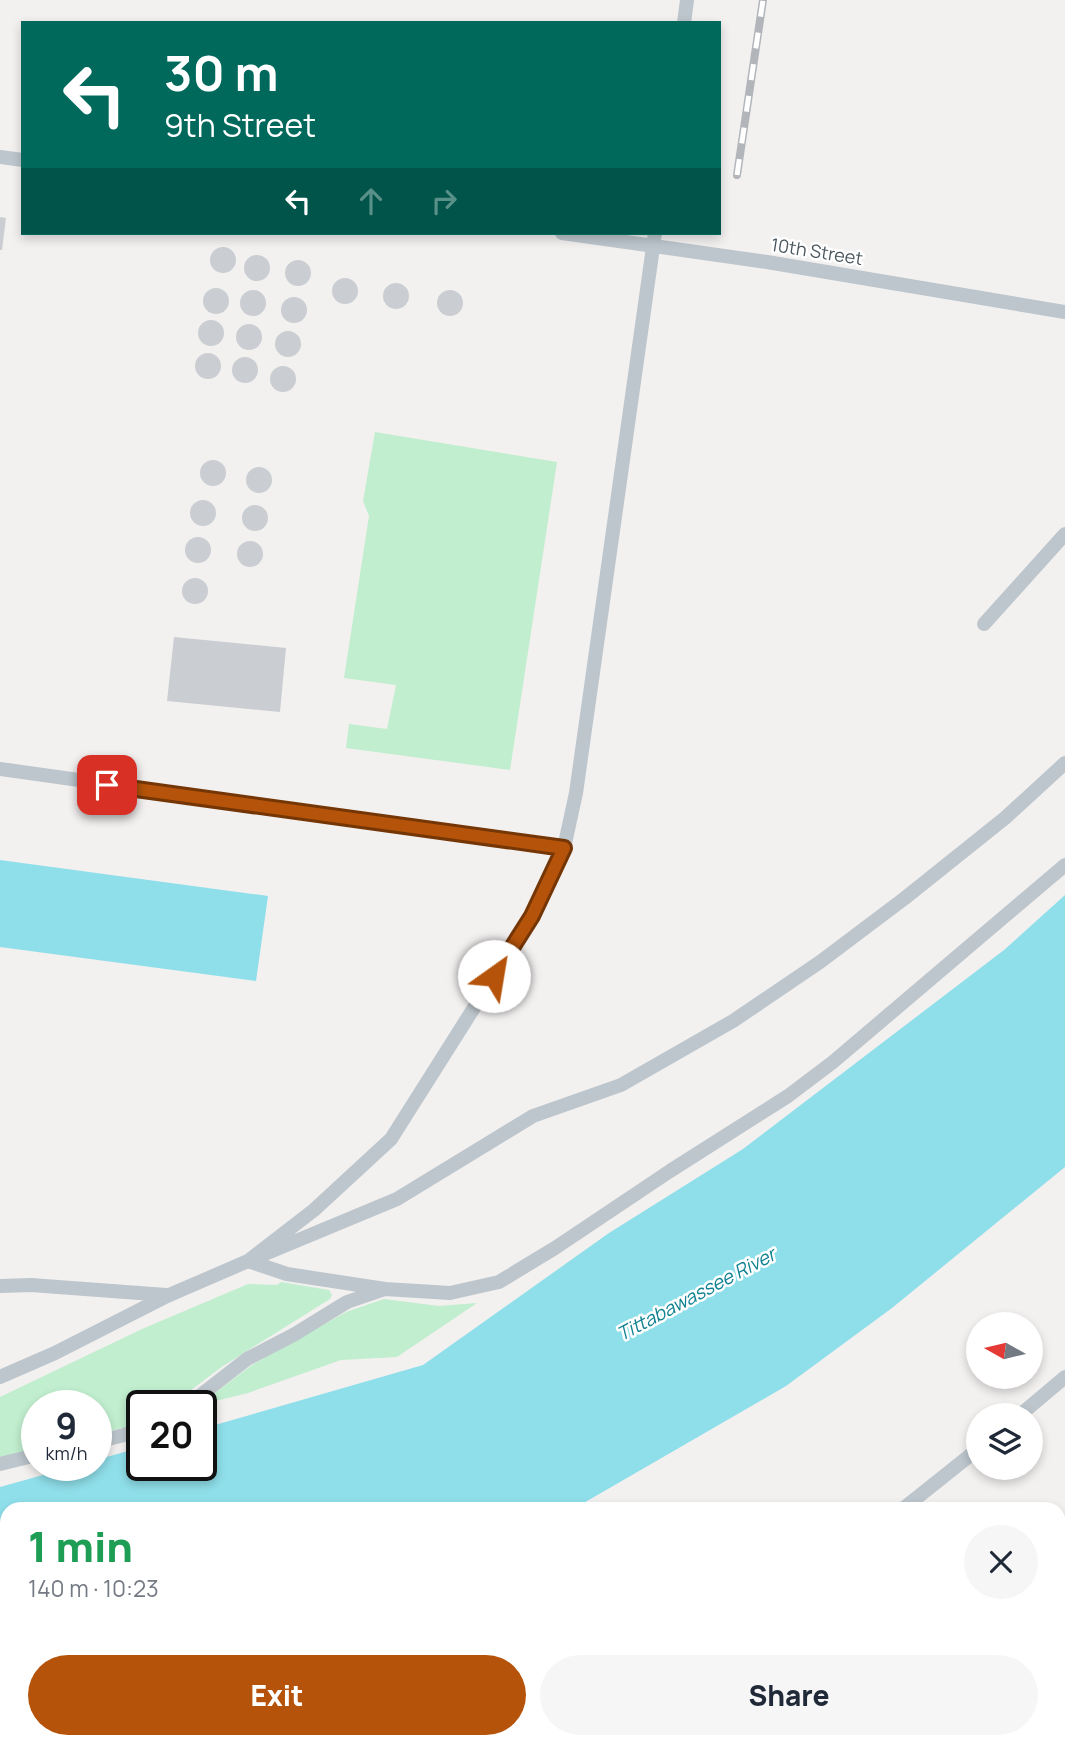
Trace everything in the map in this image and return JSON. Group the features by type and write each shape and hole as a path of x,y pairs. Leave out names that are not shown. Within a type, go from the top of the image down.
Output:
{"lane":[{"path":"684,21 687,0"},
{"path":"0,157 21,160"},
{"name":"10th Street","path":"593,235 654,239 766,262 1065,312"},
{"path":"248,1261 314,1210 391,1139 532,916 564,848 576,793 654,239"},
{"path":"984,625 1065,534"},
{"path":"0,1377 55,1353 167,1296 397,1199 533,1116 621,1085 733,1021 820,962 905,898 1005,818 1065,763"},
{"path":"0,769 564,848"},
{"path":"248,1261 287,1273 385,1289 450,1293 499,1282 788,1096 833,1062 1065,865"},
{"path":"0,1286 31,1284 167,1296"},
{"path":"207,1390 247,1359 347,1302 385,1289"},
{"path":"1034,1403 1065,1377"},
{"path":"0,1464 21,1459"},
{"path":"912,1502 966,1459"}],"green space":[{"path":"375,432 557,462 510,770 346,748 349,724 387,729 396,685 344,678 369,516 363,501"},
{"path":"281,1282 329,1290 332,1295 330,1299 223,1366 191,1390 126,1390 126,1427 112,1430 112,1390 21,1390 21,1453 0,1458 0,1397 142,1329 248,1284 277,1285"},
{"path":"384,1299 439,1306 477,1303 397,1357 341,1360 248,1393 217,1401 217,1391 252,1365 346,1312"}],"water":[{"path":"0,860 268,896 256,981 0,947"},
{"name":"Tittabawassee River","path":"1065,895 1065,1167 892,1308 786,1386 585,1502 0,1502 0,1487 22,1481 112,1481 112,1455 126,1452 126,1481 217,1481 217,1424 423,1365 609,1233 743,1149 1004,950"}],"building":[{"path":"0,217 6,218 2,250 0,250"},
{"path":"223,247 232,251 236,260 232,269 223,273 214,269 210,260 214,251"},
{"path":"257,255 266,259 270,268 266,277 257,281 248,277 244,268 248,259"},
{"path":"298,260 307,264 311,273 307,282 298,286 289,282 285,273 289,264"},
{"path":"345,278 354,282 358,291 354,300 345,304 336,300 332,291 336,282"},
{"path":"396,283 405,287 409,296 405,305 396,309 387,305 383,296 387,287"},
{"path":"216,288 225,292 229,301 225,310 216,314 207,310 203,301 207,292"},
{"path":"253,290 262,294 266,303 262,312 253,316 244,312 240,303 244,294"},
{"path":"450,290 459,294 463,303 459,312 450,316 441,312 437,303 441,294"},
{"path":"294,297 303,301 307,310 303,319 294,323 285,319 281,310 285,301"},
{"path":"211,320 220,324 224,333 220,342 211,346 202,342 198,333 202,324"},
{"path":"249,324 258,328 262,337 258,346 249,350 240,346 236,337 240,328"},
{"path":"288,331 297,335 301,344 297,353 288,357 279,353 275,344 279,335"},
{"path":"208,353 217,357 221,366 217,375 208,379 199,375 195,366 199,357"},
{"path":"245,357 254,361 258,370 254,379 245,383 236,379 232,370 236,361"},
{"path":"283,366 292,370 296,379 292,388 283,392 274,388 270,379 274,370"},
{"path":"213,460 222,464 226,473 222,482 213,486 204,482 200,473 204,464"},
{"path":"259,467 268,471 272,480 268,489 259,493 250,489 246,480 250,471"},
{"path":"203,500 212,504 216,513 212,522 203,526 194,522 190,513 194,504"},
{"path":"255,505 264,509 268,518 264,527 255,531 246,527 242,518 246,509"},
{"path":"198,537 207,541 211,550 207,559 198,563 189,559 185,550 189,541"},
{"path":"250,541 259,545 263,554 259,563 250,567 241,563 237,554 241,545"},
{"path":"195,578 204,582 208,591 204,600 195,604 186,600 182,591 186,582"},
{"path":"174,637 286,648 280,712 167,701"}],"railway":[{"path":"737,175 763,0"}],"route":[{"path":"107,785 564,848 532,916 494,976"}]}
